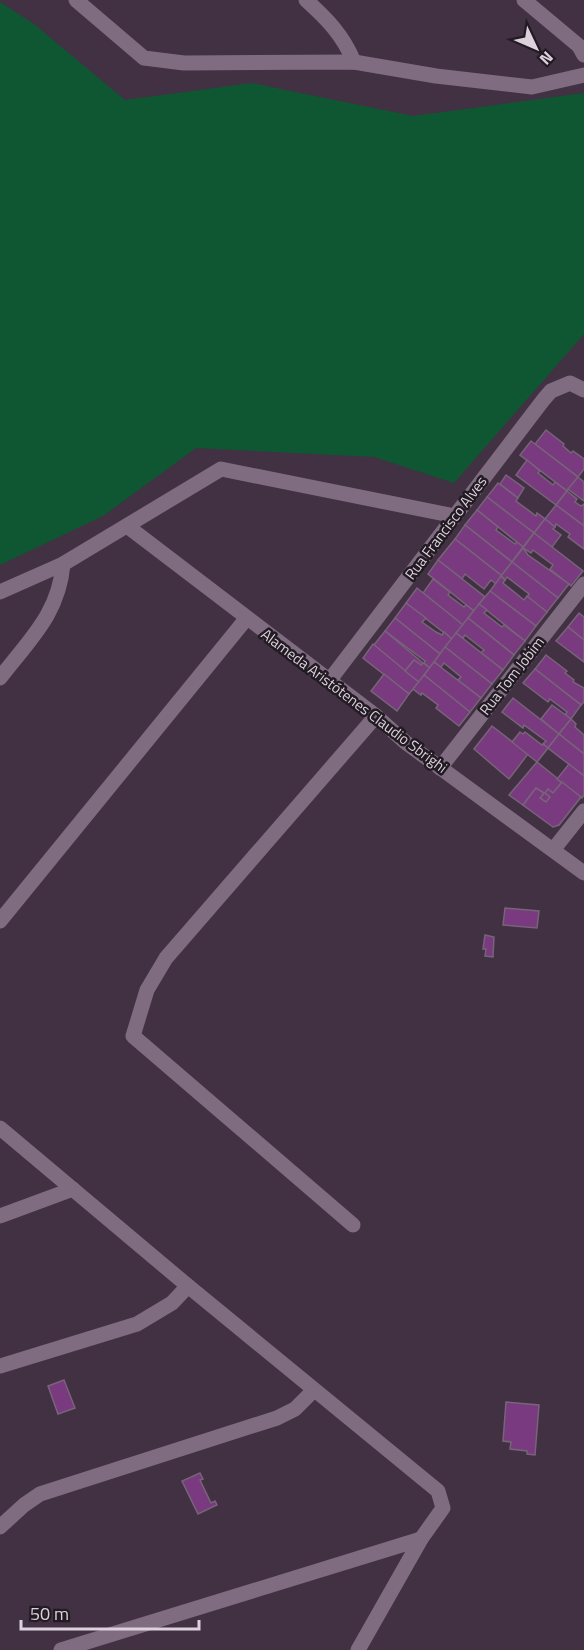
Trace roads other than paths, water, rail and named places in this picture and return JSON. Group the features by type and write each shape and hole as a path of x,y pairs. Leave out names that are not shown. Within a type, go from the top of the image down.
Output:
{"street":[{"path":"76,0 144,58 184,63 354,62 436,76 532,87 584,75"},
{"path":"306,0 333,24 342,36 354,62"},
{"path":"524,0 579,46 584,55"},
{"name":"Rua Francisco Alves","path":"329,681 544,399 551,391 577,386"},
{"path":"0,592 63,564 221,469 455,516"},
{"name":"Alameda Aristótenes Claudio Sbrighi","path":"127,526 376,716 405,742 584,873"},
{"path":"0,678 50,613 58,593 63,564"},
{"name":"Rua Tom Jobim","path":"440,768 584,584"},
{"path":"0,921 246,619"},
{"path":"353,1225 133,1036 147,990 165,958 376,716"},
{"path":"553,850 584,811"},
{"path":"0,1128 438,1491 443,1508 421,1539 358,1650"},
{"path":"0,1216 73,1189"},
{"path":"0,1366 137,1324 172,1303 188,1286"},
{"path":"0,1527 24,1504 40,1494 277,1419 295,1409 314,1390"},
{"path":"61,1650 421,1539"}]}
